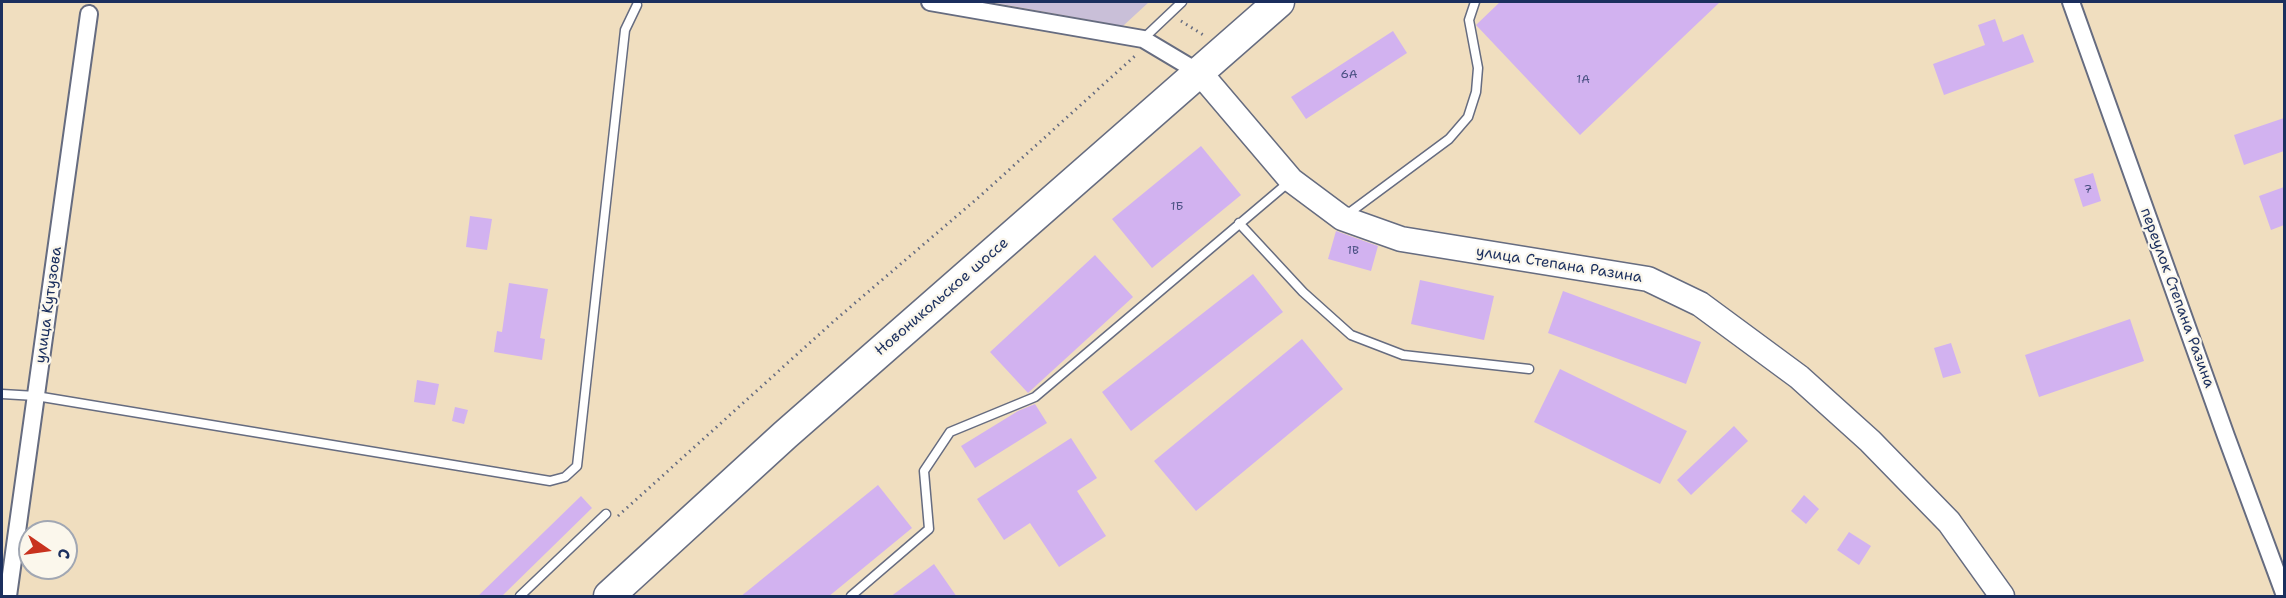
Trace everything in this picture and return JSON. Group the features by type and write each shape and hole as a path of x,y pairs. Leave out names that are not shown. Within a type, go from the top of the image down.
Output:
{"highway":[{"name":"Новоникольское шоссе","path":"609,597 784,435 1279,2"}],"street":[{"path":"930,2 1147,41 1200,73"},
{"name":"переулок Степана Разина","path":"2072,2 2284,593"},
{"name":"улица Кутузова","path":"8,597 89,14"},
{"name":"улица Степана Разина","path":"1200,73 1291,180 1342,218 1401,239 1648,279 1700,304 1799,377 1870,441 1949,522 2002,597"}],"lane":[{"path":"1147,41 1182,2"},
{"path":"1342,218 1449,139 1468,117 1476,92 1478,68 1469,20 1475,2"},
{"path":"2,394 36,396 550,481 565,477 577,466 625,30 637,5"},
{"path":"851,597 928,530 924,471 950,432 1035,397 1291,180"},
{"path":"1239,223 1303,292 1351,335 1403,355 1530,369"},
{"path":"520,597 606,514"}],"path":[{"path":"617,516 834,321 979,196 1147,41 1182,21"}],"shaded area":[{"path":"990,2 1149,2 1123,26"}],"building":[{"path":"1500,2 1720,2 1580,135 1476,25"},
{"path":"1995,19 2003,42 2023,34 2034,62 1944,95 1933,64 1985,45 1978,25"},
{"path":"1393,31 1407,53 1306,119 1291,97"},
{"path":"2284,118 2284,151 2244,165 2234,135"},
{"path":"1201,146 1241,195 1152,268 1112,219"},
{"path":"2093,173 2101,201 2083,207 2074,179"},
{"path":"2284,187 2284,225 2271,230 2259,196"},
{"path":"470,216 492,219 487,250 466,247"},
{"path":"1336,231 1378,246 1371,271 1328,259"},
{"path":"1095,255 1133,297 1028,393 990,352"},
{"path":"1253,274 1283,312 1131,431 1102,392"},
{"path":"1420,280 1494,296 1484,340 1411,324"},
{"path":"509,283 548,289 540,338 545,339 542,360 494,352 497,331 502,332"},
{"path":"1563,291 1701,342 1686,384 1548,333"},
{"path":"2130,319 2144,361 2039,397 2025,355"},
{"path":"1302,339 1343,389 1196,511 1154,461"},
{"path":"1951,343 1961,373 1943,378 1934,348"},
{"path":"1560,369 1687,431 1660,484 1534,422"},
{"path":"417,380 439,384 435,405 414,402"},
{"path":"1035,404 1047,423 975,468 961,446 1018,411"},
{"path":"455,407 468,410 464,424 452,421"},
{"path":"1734,426 1748,441 1691,495 1677,480"},
{"path":"1071,438 1097,478 1077,491 1106,536 1059,567 1030,523 1004,540 977,499"},
{"path":"878,485 912,528 828,597 740,597"},
{"path":"1804,495 1819,509 1806,524 1791,511"},
{"path":"581,496 592,508 501,597 477,597"},
{"path":"1849,532 1871,546 1859,565 1837,550"},
{"path":"934,564 957,597 890,597"}]}
